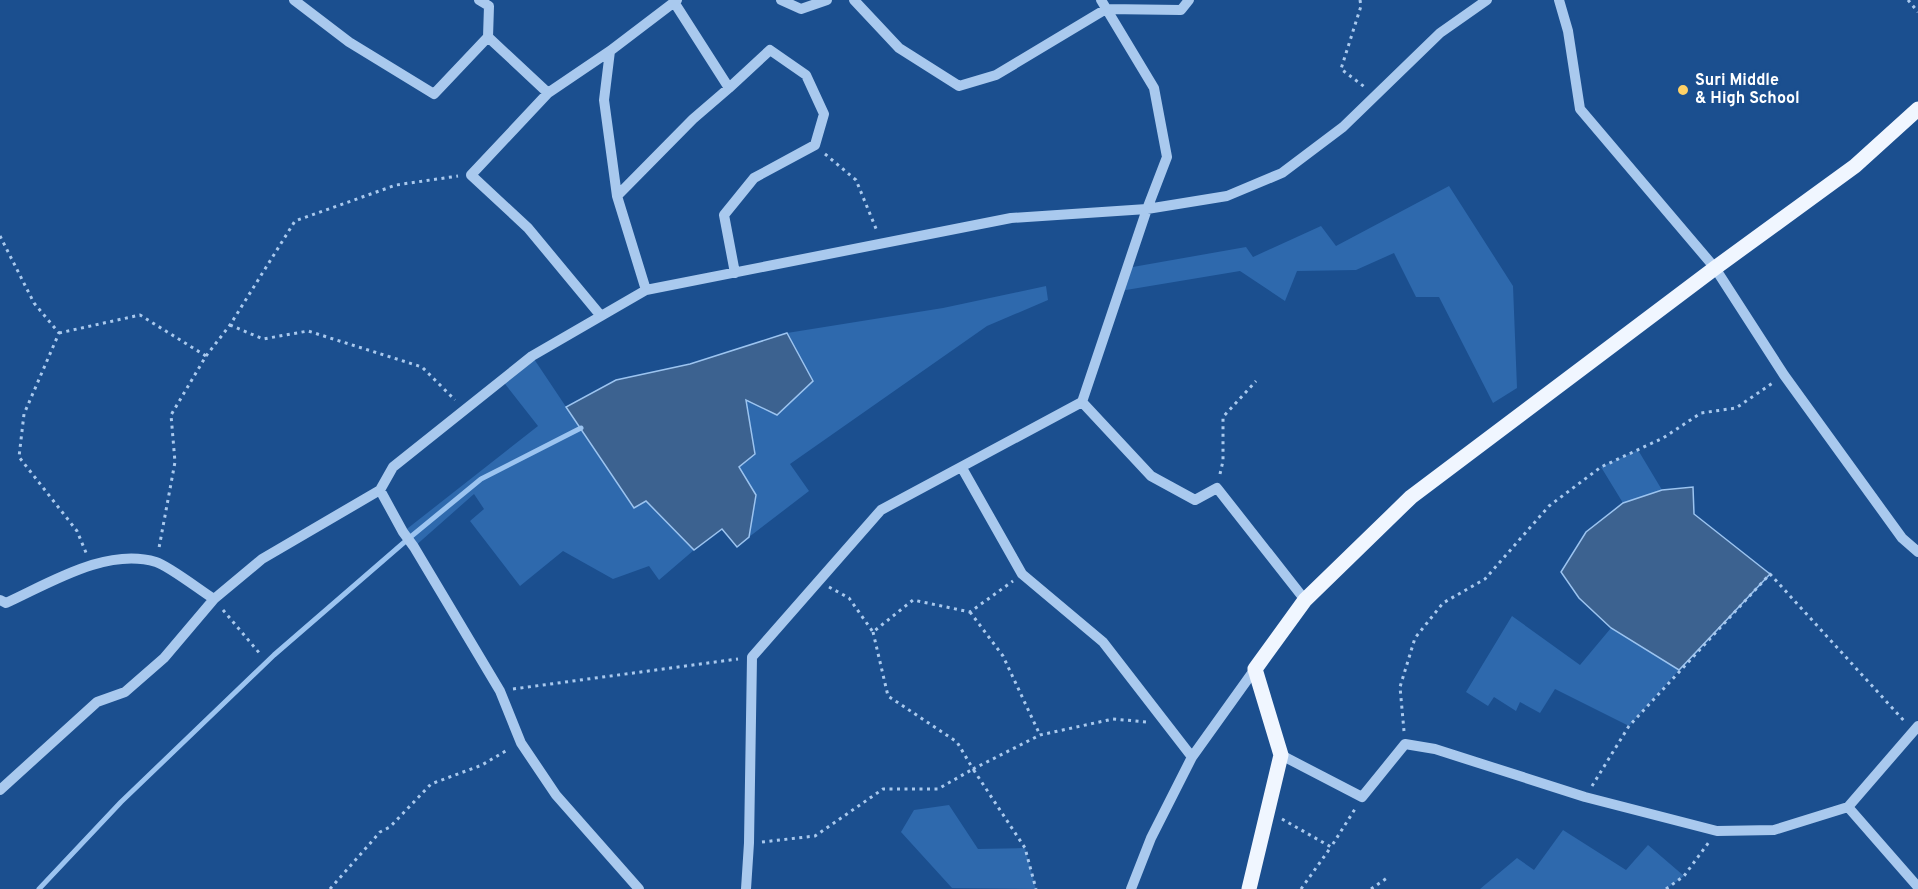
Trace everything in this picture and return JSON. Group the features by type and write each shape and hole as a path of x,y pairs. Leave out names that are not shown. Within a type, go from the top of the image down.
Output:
{"main road":[{"path":"1249,889 1281,755 1255,669 1305,600 1411,497 1715,268 1855,166 1918,109"}],"street":[{"path":"294,0 349,42 434,94 488,37 489,6 479,0"},
{"path":"782,0 801,9 826,0"},
{"path":"854,0 898,48 959,86 996,75 1104,5 1181,10 1189,0"},
{"path":"0,790 97,702 125,692 164,658 214,599 262,559 380,490 393,468 532,356 646,290 1011,218 1147,209 1227,196 1282,172 1343,127 1440,33 1487,0"},
{"path":"1559,0 1568,31 1580,109 1715,268 1784,375 1902,538 1918,552"},
{"path":"601,316 528,228 471,175 548,93 610,51 675,1 729,88"},
{"path":"746,889 749,843 752,657 881,510 1083,402 1147,209 1167,157 1154,88 1104,5"},
{"path":"488,37 548,93"},
{"path":"617,196 693,119 770,50 806,75 824,114 815,145 754,178 724,215 735,273"},
{"path":"610,51 604,100 617,196 646,290"},
{"path":"1083,402 1151,476 1195,500 1217,488 1305,600"},
{"path":"962,468 1022,574 1103,642 1192,757"},
{"path":"380,490 500,691 521,743 556,795 639,889"},
{"path":"0,600 6,603 91,565 122,558 157,562 214,599"},
{"path":"1131,889 1151,838 1192,757 1255,669"},
{"path":"1281,755 1362,797 1405,744 1435,749 1585,797 1717,831 1774,830 1848,807 1916,729"},
{"path":"1848,807 1918,886"}],"path":[{"path":"1360,0 1361,6 1341,69 1376,95"},
{"path":"1908,0 1918,12"},
{"path":"815,145 856,180 882,243"},
{"path":"157,562 175,462 171,415 295,222 396,185 471,175"},
{"path":"0,236 34,303 59,333"},
{"path":"59,333 140,315 207,356"},
{"path":"230,325 263,339 308,331 422,367 465,410"},
{"path":"59,333 24,414 19,457 77,531 91,565"},
{"path":"1405,744 1400,687 1415,638 1443,603 1485,579 1549,506 1601,467 1662,438 1701,412 1736,408 1784,375"},
{"path":"1217,488 1223,461 1223,417 1256,381"},
{"path":"970,612 1022,574"},
{"path":"1585,797 1629,726 1770,574 1916,729"},
{"path":"818,582 849,598 873,632 888,696 957,742 1025,848 1036,889"},
{"path":"214,599 261,655"},
{"path":"873,632 913,600 970,612 1003,656 1040,735"},
{"path":"500,691 752,657"},
{"path":"749,843 815,836 884,789 938,789 1040,735 1113,719 1167,723"},
{"path":"330,889 380,832 390,827 431,784 482,765 521,743"},
{"path":"1300,889 1331,847 1362,797"},
{"path":"1267,812 1331,847"},
{"path":"1666,889 1684,876 1717,831"},
{"path":"1371,889 1387,878"}],"shaded area":[{"path":"1449,186 1513,286 1517,388 1493,403 1439,297 1416,297 1394,253 1356,270 1297,271 1285,301 1240,271 1120,291 1127,268 1246,247 1253,257 1321,226 1336,246"},
{"path":"1046,286 1048,300 987,326 790,464 809,491 749,537 756,495 739,467 755,454 746,399 813,381 787,333 943,308"},
{"path":"787,333 813,381 777,415 746,400 755,454 739,467 756,495 749,537 737,547 722,529 694,550 646,501 634,508 566,407 616,380 690,364"},
{"path":"532,356 633,507 646,501 694,550 659,580 649,566 613,579 563,551 520,586 470,521 484,509 474,494 414,547 403,532 538,426 502,380"},
{"path":"1638,450 1662,490 1623,503 1601,467"},
{"path":"1693,487 1694,514 1770,574 1679,670 1611,628 1579,598 1561,572 1586,532 1623,503 1662,490"},
{"path":"1512,616 1580,665 1611,628 1679,670 1629,726 1555,689 1540,713 1520,702 1516,711 1494,697 1488,706 1466,692"},
{"path":"949,805 978,849 1025,848 1036,889 952,888 901,832 914,810"},
{"path":"1563,830 1626,870 1648,845 1684,876 1666,889 1480,889 1517,858 1534,870"}],"waterway":[{"path":"39,889 121,802 274,655 408,539 481,479 581,428"}],"place":[{"name":"Suri Middle & High School","path":"1683,90"}]}
